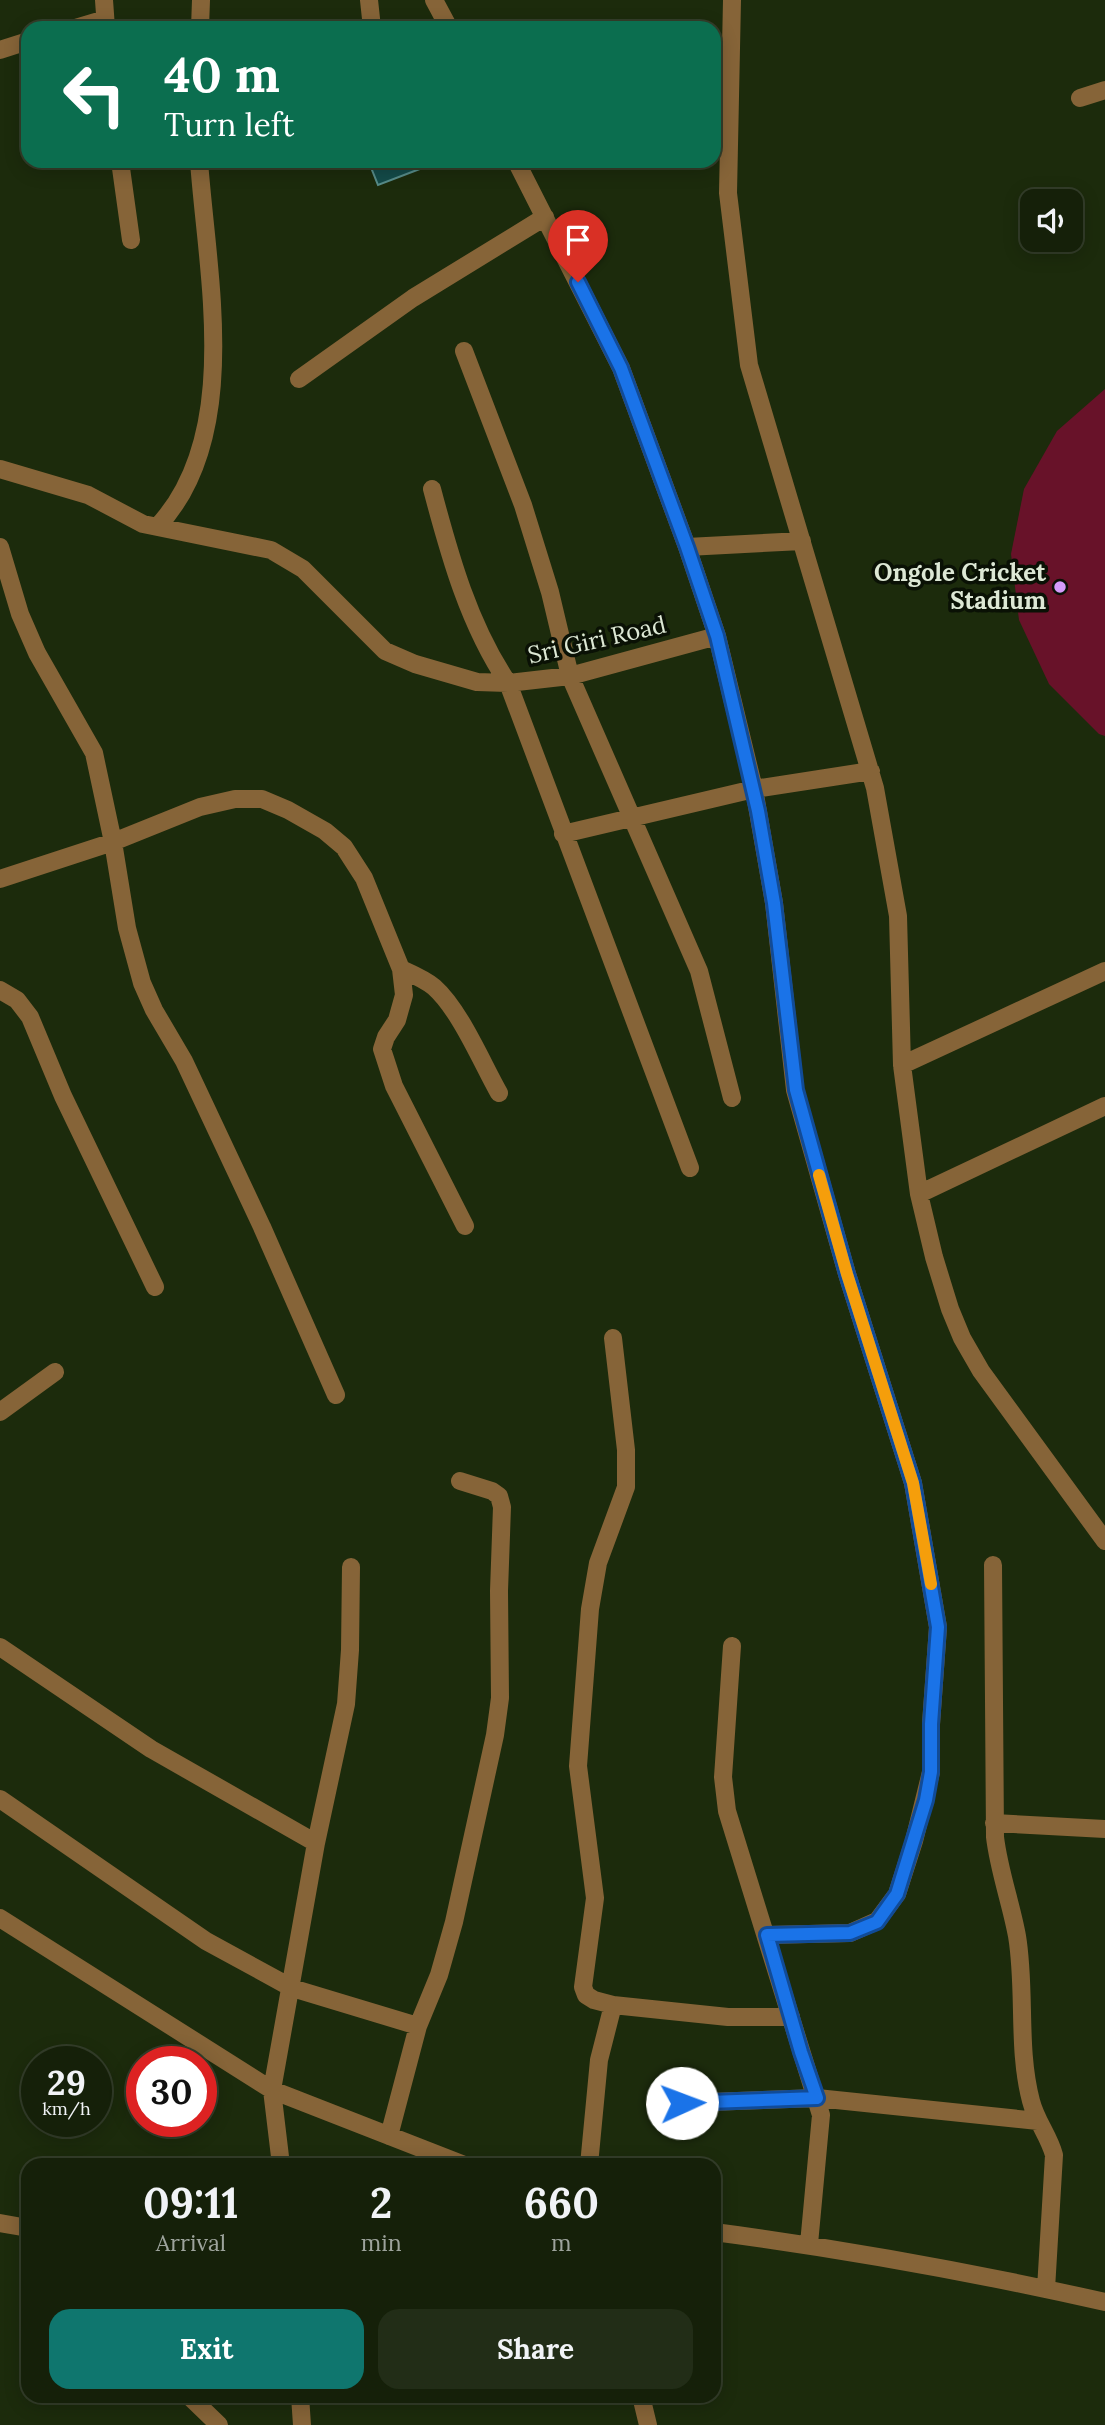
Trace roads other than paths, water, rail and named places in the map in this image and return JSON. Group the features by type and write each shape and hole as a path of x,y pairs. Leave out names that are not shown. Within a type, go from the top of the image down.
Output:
{"street":[{"path":"104,0 106,21"},
{"path":"200,21 201,0"},
{"path":"369,0 371,21"},
{"path":"434,0 445,21"},
{"path":"732,0 728,193 749,365 871,771 898,916 902,1065 919,1194 933,1257 962,1338 981,1371 1105,1541"},
{"path":"0,50 21,43"},
{"path":"1080,97 1105,90"},
{"path":"121,168 131,240"},
{"path":"157,527 172,511 199,459 212,384 211,270 200,168"},
{"path":"520,168 621,368 717,636 754,789 774,903 796,1090 847,1274 913,1483 938,1627 931,1724 931,1772 917,1831 897,1894 877,1922 850,1933 767,1935"},
{"path":"299,379 413,298 545,217"},
{"path":"464,351 523,505 550,592 570,676 699,971 732,1098"},
{"name":"Sri Giri Road","path":"0,469 88,495 143,524 271,550 303,569 385,651 450,676 477,682 508,684 570,676 717,636"},
{"path":"432,489 448,551 467,605 493,661 508,684 690,1168"},
{"path":"687,547 802,541"},
{"path":"0,547 20,614 33,643 94,753 113,842 127,928 142,983 153,1010 184,1061 262,1227 336,1395"},
{"path":"564,834 754,789 871,771"},
{"path":"0,879 113,842 200,807 235,799 262,799 325,831 344,847 364,878 401,969 404,995 397,1020 382,1049 385,1062 394,1086 465,1226"},
{"path":"401,969 437,989 456,1014 499,1093"},
{"path":"902,1065 1105,971"},
{"path":"0,990 17,1000 30,1017 63,1096 155,1287"},
{"path":"919,1194 1105,1106"},
{"path":"612,1338 626,1450 626,1487 608,1542 598,1563 590,1608 578,1766 595,1898 583,1987 586,1995 594,2000 613,2005 728,2017 791,2017"},
{"path":"0,1412 55,1372"},
{"path":"389,2136 418,2026 439,1976 454,1922 495,1735 500,1698 499,1591 502,1507 499,1496 492,1491 460,1481"},
{"path":"993,1565 994,1823 997,1859 1017,1937 1026,2077 1031,2103 1038,2121 1049,2137 1054,2155 1046,2289"},
{"path":"280,2158 272,2090 316,1843 346,1703 351,1650 351,1567"},
{"path":"732,1646 723,1777 726,1800 738,1848 821,2115 809,2244"},
{"path":"0,1647 151,1749 316,1843"},
{"path":"0,1800 206,1941 292,1988 418,2026"},
{"path":"994,1823 1105,1829"},
{"path":"0,1918 272,2090 446,2158"},
{"path":"590,2158 599,2060 613,2005"},
{"path":"654,2104 817,2098 1038,2121"},
{"path":"2,2220 21,2226"},
{"path":"721,2233 809,2244 1105,2302"},
{"path":"196,2403 219,2425"},
{"path":"300,2403 302,2425"},
{"path":"643,2403 648,2425"}],"place":[{"name":"Ongole Cricket Stadium","path":"1060,587"}]}
